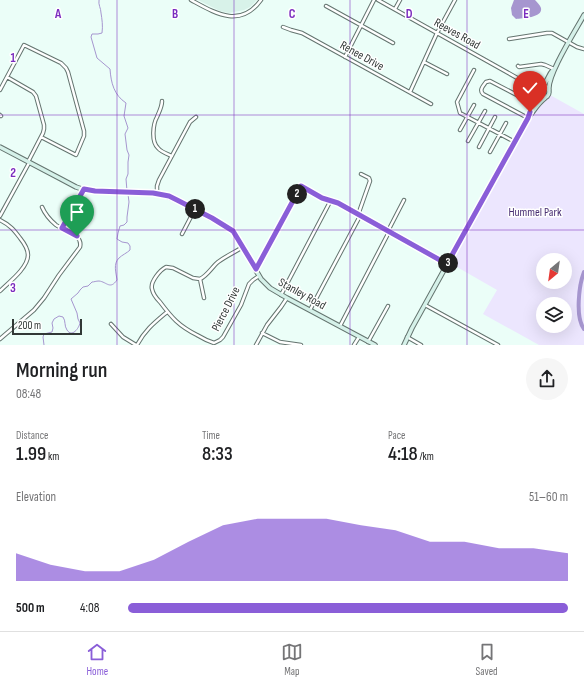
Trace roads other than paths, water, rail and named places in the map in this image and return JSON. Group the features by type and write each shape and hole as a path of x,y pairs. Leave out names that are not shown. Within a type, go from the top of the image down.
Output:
{"main road":[{"path":"528,118 537,104 549,95 548,86 554,69 584,15"},
{"path":"404,345 407,337 528,118 537,98 538,89 546,83 554,69"},
{"path":"542,86 547,87 549,90"},
{"path":"537,93 540,97 545,98"},
{"name":"Stanley Road","path":"0,147 84,189 169,196 195,209 233,231 260,276 270,288 374,345"}],"street":[{"path":"191,0 219,15 234,17 243,15 251,10 261,0"},
{"path":"345,57 374,0"},
{"name":"Reeves Road","path":"378,0 528,84 538,87 542,86"},
{"path":"395,9 400,0"},
{"path":"410,92 437,34 455,0"},
{"path":"326,6 393,44"},
{"name":"Renee Drive","path":"283,27 302,33 431,104"},
{"path":"509,39 549,33 554,34 584,50"},
{"path":"0,90 24,45 65,66 85,134 76,155 41,137"},
{"path":"424,62 447,74"},
{"path":"518,66 541,64 554,69"},
{"path":"474,70 458,102 460,113 515,142"},
{"path":"0,216 44,131 35,94 31,90 7,77"},
{"path":"528,118 482,94 481,91 486,82 490,81 534,104"},
{"name":"Reeves Road","path":"528,84 537,93"},
{"path":"162,102 154,125 154,142 158,149 172,156"},
{"path":"460,130 474,105"},
{"path":"468,141 485,111"},
{"path":"157,194 158,183 190,122 196,117"},
{"path":"479,147 495,117"},
{"path":"490,152 506,123"},
{"path":"310,310 359,215 370,181 369,178 361,174"},
{"path":"256,269 301,186 322,198 338,203 447,264"},
{"path":"62,228 84,189"},
{"path":"281,295 331,200"},
{"path":"340,326 404,200"},
{"path":"0,339 38,306 59,274 80,247 81,243 78,238 51,220 42,207"},
{"path":"182,234 195,209"},
{"path":"0,220 7,223 12,228 28,250 28,256 24,267 0,291"},
{"path":"204,298 200,279 225,257 243,247"},
{"name":"Pierce Drive","path":"200,279 193,278 168,267 160,271 152,285 152,289 153,293 176,322 185,329 213,344 223,337 241,306 249,284 260,276"},
{"path":"256,345 262,333 287,298"},
{"path":"425,305 498,345"},
{"path":"368,342 388,306"},
{"path":"111,324 124,337 136,345 148,327 167,312"},
{"path":"262,333 280,342 301,345"},
{"path":"354,345 359,337"},
{"path":"407,337 421,345"}],"waterway":[{"path":"99,0 102,33 92,34 91,37 97,58 110,69 114,88 122,100 126,103 124,116 128,128 125,134 129,155 128,174 126,179 127,191"},
{"path":"44,345 44,334 52,332 52,323 54,319 59,316 63,317 66,328 69,332 73,333 78,327 80,323 71,299 83,287 88,286 92,282 98,281 112,285 117,280 115,268 117,260 130,250 128,243 117,239 120,226 127,222 129,202 128,194"},
{"path":"584,272 579,293 580,317 581,324 584,329"}],"park label":[{"name":"Hummel Park","path":"535,212"}]}
